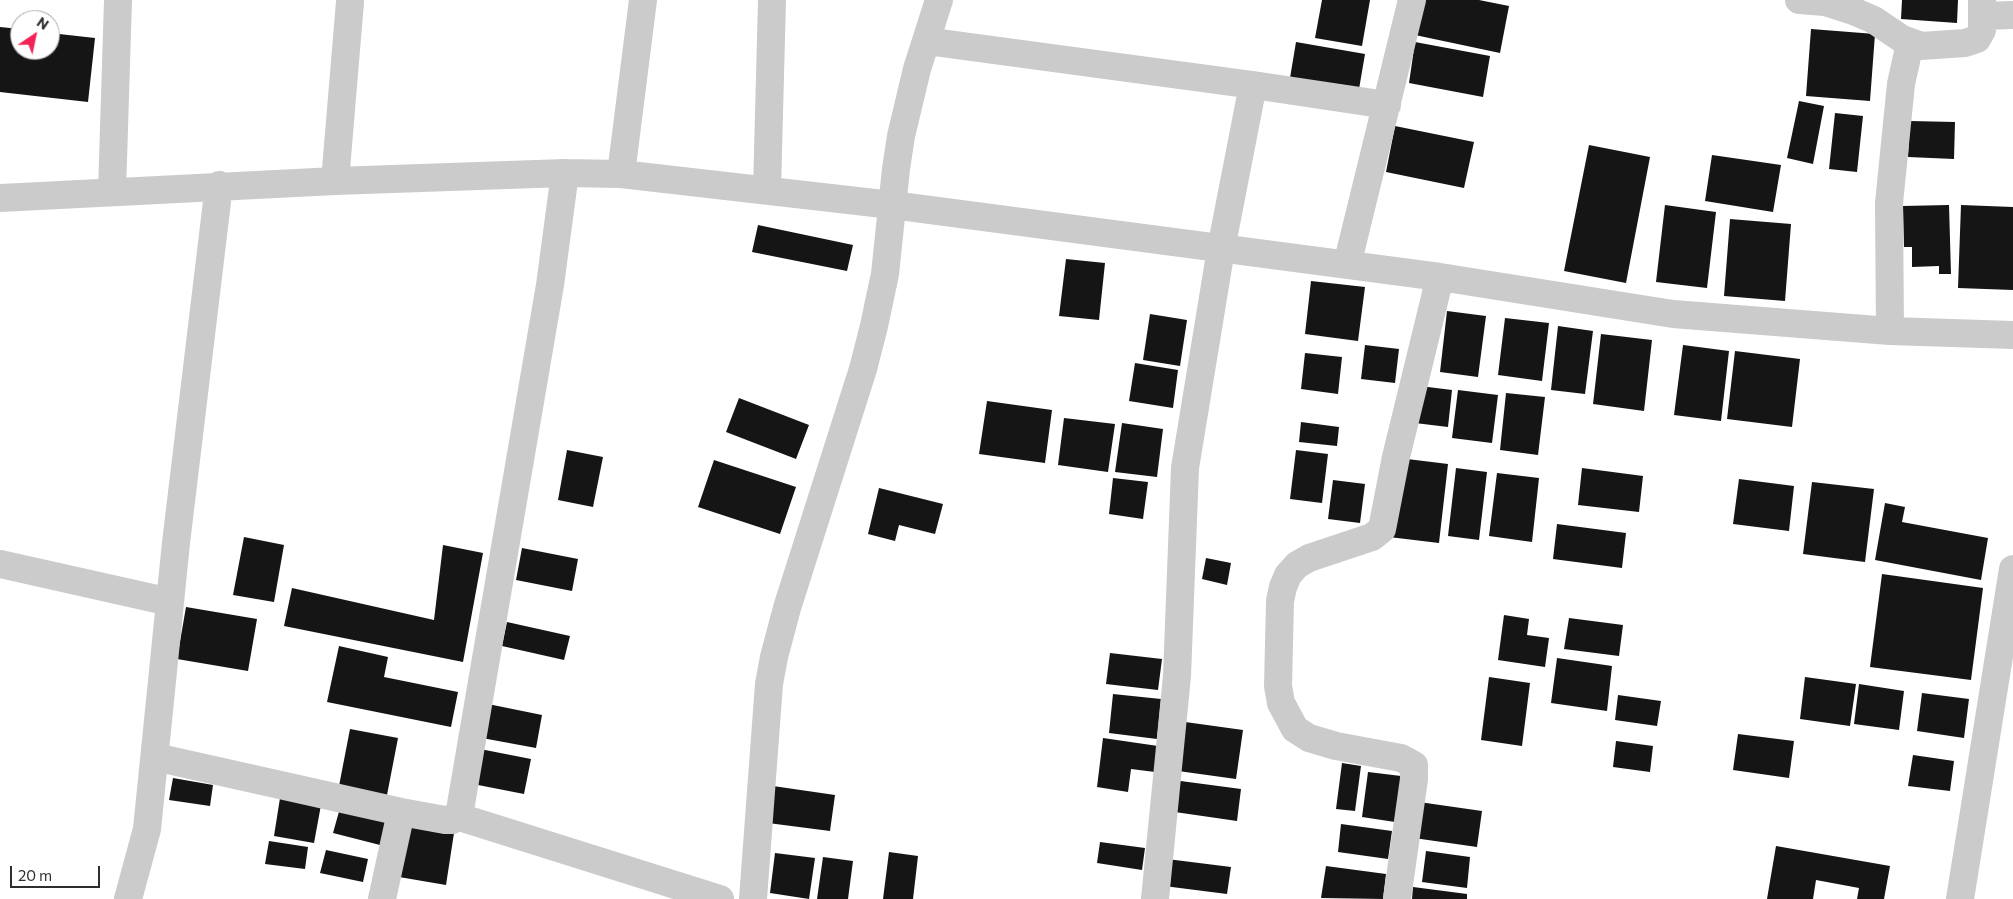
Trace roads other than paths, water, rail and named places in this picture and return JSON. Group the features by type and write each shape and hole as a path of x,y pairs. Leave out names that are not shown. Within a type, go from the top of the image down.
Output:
{"street":[{"path":"112,192 118,0"},
{"path":"621,174 643,0"},
{"path":"767,190 772,0"},
{"path":"753,899 771,675 787,608 868,352 884,274 901,136 939,0"},
{"path":"1347,265 1412,0"},
{"path":"335,181 343,1"},
{"path":"1817,1 1874,20 1910,43 1921,46 1965,43 1977,39 1982,30 1982,8 2013,16"},
{"path":"926,41 1386,105"},
{"path":"1890,331 1889,203 1901,84 1910,43"},
{"path":"1155,899 1177,676 1185,468 1221,250 1253,85"},
{"path":"0,198 335,181 565,173 621,174 892,205 1221,250 1440,277 1673,314 1890,331 2013,335"},
{"path":"155,757 401,812 445,820 452,820 456,816 460,810 548,294 565,173"},
{"path":"128,899 147,829 170,602 219,186"},
{"path":"1397,899 1414,779 1414,765 1401,758 1336,746 1309,738 1295,729 1281,703 1278,686 1280,601 1288,575 1297,565 1309,558 1372,537 1382,529 1396,457 1440,277"},
{"path":"0,564 170,602"},
{"path":"1960,899 2013,569"},
{"path":"382,899 401,812"},
{"path":"456,816 720,899"}]}
